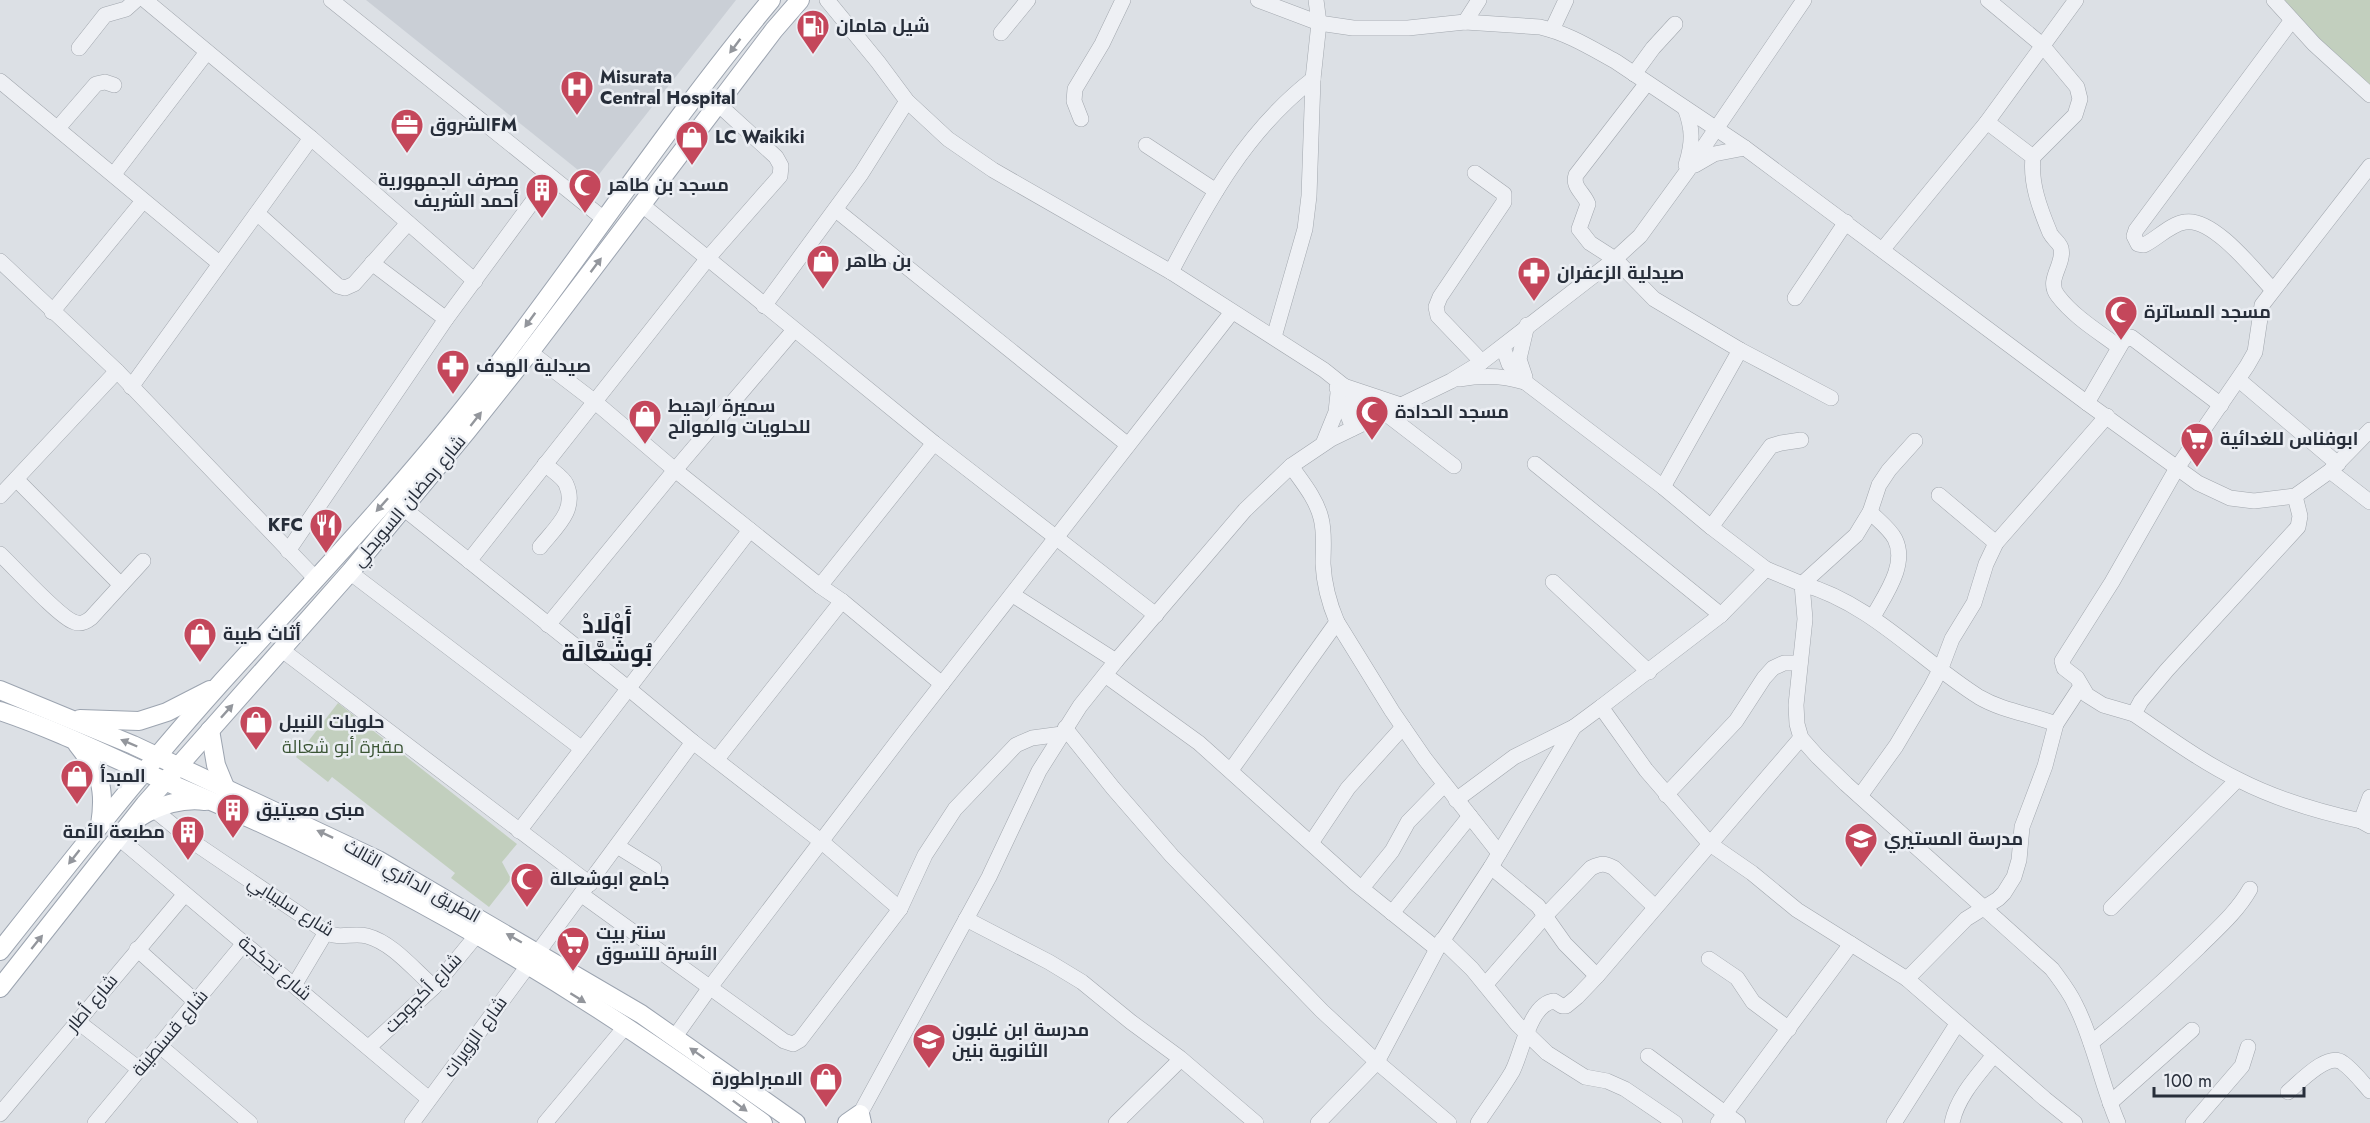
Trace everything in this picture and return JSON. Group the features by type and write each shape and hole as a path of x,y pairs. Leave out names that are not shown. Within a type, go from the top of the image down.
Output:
{"main road":[{"name":"شارع رمضان السويحلي","path":"0,951 145,772 392,494 476,393 604,219 771,0"},
{"name":"شارع رمضان السويحلي","path":"0,988 165,781 351,571 530,352 641,204 800,0"},
{"path":"67,719 139,721 167,712 220,685"},
{"name":"الطريق الدائري الثالث","path":"0,690 179,766 221,794 476,936 533,959 642,1014 796,1123"},
{"name":"الطريق الدائري الثالث","path":"0,711 165,781 221,794 378,860 533,959 625,1027 693,1071 763,1123"},
{"path":"131,823 153,809 221,794 210,730"},
{"path":"76,742 99,776 103,798 100,825"}],"street":[{"path":"79,48 105,15 126,9 136,0"},
{"path":"145,0 311,138 475,281"},
{"path":"331,0 550,178 604,219"},
{"path":"827,0 878,62 906,101 948,139 993,170 1171,272 1329,375 1341,388 1360,425"},
{"path":"1001,33 1028,0"},
{"path":"1081,119 1074,101 1075,89 1102,44 1123,0"},
{"path":"1257,0 1319,23 1376,29 1465,22 1511,23 1552,30 1594,50 1744,148 2177,468 2198,483 2230,498 2254,501 2295,496 2316,483 2370,430"},
{"path":"1274,337 1297,259 1308,207 1313,79 1319,23 1316,0"},
{"path":"1465,22 1477,0"},
{"path":"1552,30 1566,0"},
{"path":"856,1121 989,877 1040,771 1064,731 1116,661 1245,510 1290,466 1323,444 1451,381 1482,362 1615,259 1640,236 1717,129 1804,0"},
{"path":"1988,0 2042,45 2077,87 2080,99 2074,114 2033,157 2033,184 2051,236 2061,246 2061,257 2053,281 2057,296 2072,311 2118,347"},
{"path":"1883,249 1987,122 2076,0"},
{"path":"2274,0 2314,44 2370,95"},
{"path":"2272,289 2223,239 2199,224 2185,222 2144,245 2138,244 2134,236 2292,20"},
{"path":"1634,74 1675,24"},
{"path":"114,174 207,52"},
{"path":"1171,272 1216,191 1264,123 1278,108 1313,79"},
{"path":"0,81 219,263"},
{"path":"58,129 96,84 105,82 114,86"},
{"path":"1647,83 1594,150 1574,180 1588,204 1579,229 1590,243 1615,259 1654,298 1740,350 1831,398"},
{"path":"764,306 836,210 906,101"},
{"path":"469,561 708,258 772,187 782,170 776,157 718,104"},
{"path":"1684,108 1691,125 1693,139 1685,175"},
{"path":"1987,122 2033,157"},
{"path":"131,387 311,138"},
{"path":"1146,145 1216,191"},
{"path":"1685,175 1703,159 1714,154 1744,148"},
{"path":"2370,166 2296,262 2272,289 2262,305 2255,352 2239,380 2177,468 2112,582 2062,661 2064,668 2077,678 2087,695 2103,705 2134,714 2204,761 2259,790 2366,824 2370,797"},
{"path":"1475,173 1500,190 1504,194 1504,202 1440,297 1436,307 1438,316 1482,362"},
{"path":"288,551 446,319 550,178"},
{"path":"52,312 143,201"},
{"path":"641,204 934,443 1156,615"},
{"path":"836,210 1128,445"},
{"path":"257,213 342,288 351,286 408,224"},
{"path":"1795,298 1846,222"},
{"path":"0,261 117,371 316,579"},
{"path":"372,263 446,319"},
{"path":"674,1038 711,986 942,684 1232,312"},
{"path":"1527,325 1519,359 1528,385"},
{"path":"548,625 794,330"},
{"path":"2087,402 2118,347 2131,337 2221,405"},
{"path":"1503,347 1509,364 1528,385 1663,487 1766,569 1818,589 1873,617 1993,705 2056,724"},
{"path":"1663,487 1740,350"},
{"path":"530,352 594,401 675,470 842,601 942,684"},
{"path":"0,496 117,371"},
{"path":"1451,381 1495,376 1512,378 1528,385"},
{"path":"2239,380 2370,502"},
{"path":"1341,388 1401,405"},
{"path":"1323,444 1336,412 1341,388"},
{"path":"1385,413 1454,466"},
{"path":"1860,796 1896,746 1941,668 1952,639 1974,603 1986,564 1996,543 2107,416"},
{"path":"1711,527 1771,446 1801,440"},
{"path":"1802,584 1856,535 1870,512 1879,485 1915,441"},
{"path":"820,586 934,443"},
{"path":"540,546 569,511 570,500 566,482 545,464"},
{"path":"1535,464 1721,615"},
{"path":"1290,466 1309,493 1320,514 1324,534 1324,578 1331,609 1337,622 1403,727 1444,786 1499,853"},
{"path":"16,479 121,585"},
{"path":"1939,495 1996,543"},
{"path":"2134,714 2141,701 2167,670 2298,527 2301,516 2295,496"},
{"path":"402,508 693,742 822,842 900,909"},
{"path":"1870,512 1895,540 1899,562 1873,617"},
{"path":"519,831 750,530"},
{"path":"0,554 62,613 76,623 82,623 91,618 143,561"},
{"path":"1456,800 1514,757 1574,727 1649,672 1721,615 1766,569"},
{"path":"351,571 581,748"},
{"path":"1553,582 1649,672"},
{"path":"1802,584 1805,620 1796,705 1801,738 1860,796 2052,969 2074,1002 2091,1043 2118,1123"},
{"path":"1013,594 1116,661"},
{"path":"717,759 842,601"},
{"path":"1231,770 1337,622"},
{"path":"282,650 519,831 586,890 784,1041 793,1044 800,1040 900,909 934,838 955,809 1010,749 1023,741 1064,731"},
{"path":"1666,795 1736,721 1773,668 1784,663 1800,663"},
{"path":"1105,675 1186,732 1362,888 1392,913 1440,945 1486,984 1526,1033 1547,1053 1585,1077 1607,1081 1625,1089 1675,1123"},
{"path":"1907,979 1947,937 1982,908 1998,899 2014,877 2019,860 2022,827 2045,766 2056,724 2081,686"},
{"path":"1601,707 1666,795 1710,844 1752,873 1797,910 1907,979 2075,1123"},
{"path":"1311,843 1348,788 1403,727"},
{"path":"1318,1123 1377,1062 1440,945 1491,867 1574,727"},
{"path":"1064,731 1172,856 1322,1011 1377,1062 1449,1123"},
{"path":"1478,1123 1513,1071 1526,1033 1542,1008 1554,1001 1562,1006 1569,1004 1597,976 1801,738"},
{"name":"شارع الزويرات","path":"412,1123 693,742"},
{"path":"2111,908 2237,780"},
{"path":"1362,888 1392,851 1408,822 1444,786"},
{"name":"شارع سليبابي","path":"153,809 196,844 326,932 333,936 362,935 372,938 389,947 434,987"},
{"path":"1392,913 1470,816"},
{"name":"شارع تجكجة","path":"120,839 429,1099"},
{"path":"617,846 654,869"},
{"path":"1486,984 1545,916 1591,868 1606,864 1614,868 1655,907"},
{"path":"1491,867 1538,906 1565,944 1597,976"},
{"path":"2091,1043 2184,962 2232,915 2250,889"},
{"name":"شارع أطار","path":"0,1114 185,894"},
{"path":"966,919 1049,962 1082,982 1180,1058 1256,1123"},
{"path":"295,984 326,932"},
{"name":"شارع أكجوجت","path":"369,1047 434,987 476,936"},
{"name":"شارع قسنطينة","path":"95,1123 244,942"},
{"path":"1722,1118 1851,944"},
{"path":"137,949 196,1002"},
{"path":"1709,960 1737,978 1753,1002 1789,1029"},
{"path":"77,1021 139,1069"},
{"path":"1894,1123 1957,1024"},
{"path":"544,1123 625,1027"},
{"path":"2110,1103 2192,1030"},
{"path":"160,1046 250,1123"},
{"path":"2198,1122 2242,1066 2248,1047"},
{"path":"1952,1123 1963,1095 1994,1055"},
{"path":"1648,1056 1722,1118 1738,1123"},
{"path":"2288,1092 2325,1062 2337,1060 2344,1063 2370,1091"},
{"path":"1116,1123 1176,1064"}],"shaded area":[{"name":"Misurata Central Hospital","path":"366,0 736,0 593,182"}],"green space":[{"path":"2277,0 2370,0 2370,88"},
{"name":"مقبرة أبو شعالة","path":"338,703 517,844 502,862 511,879 489,907 451,878 455,873 332,777 328,782 296,757"}],"place":[{"name":"شيل هامان","path":"813,55"},
{"name":"Misurata Central Hospital","path":"577,116"},
{"name":"الشروقFM","path":"407,154"},
{"name":"LC Waikiki","path":"692,166"},
{"name":"مسجد بن طاهر","path":"585,214"},
{"name":"مصرف الجمهورية أحمد الشريف","path":"542,219"},
{"name":"بن طاهر","path":"823,290"},
{"name":"صيدلية الزعفران","path":"1534,302"},
{"name":"مسجد المساترة","path":"2121,341"},
{"name":"صيدلية الهدف","path":"453,395"},
{"name":"مسجد الحدادة","path":"1372,441"},
{"name":"سميرة ارهيط للحلويات والموالح","path":"645,445"},
{"name":"ابوفناس للغدائية","path":"2197,468"},
{"name":"KFC","path":"326,554"},
{"name":"أثاث طيبة","path":"200,663"},
{"name":"حلويات النبيل","path":"256,751"},
{"name":"المبدأ","path":"77,805"},
{"name":"مبنى معيتيق","path":"233,839"},
{"name":"مطبعة الأمة","path":"188,861"},
{"name":"مدرسة المستيري","path":"1861,868"},
{"name":"جامع ابوشعالة","path":"527,908"},
{"name":"سنتر بيت الأسرة للتسوق","path":"573,972"},
{"name":"مدرسة ابن غلبون الثانوية بنين","path":"929,1069"},
{"name":"الامبراطورة","path":"826,1108"}],"district":[{"name":"أَوْلَادْ بُوشَعَّالَة","path":"607,638"}]}
